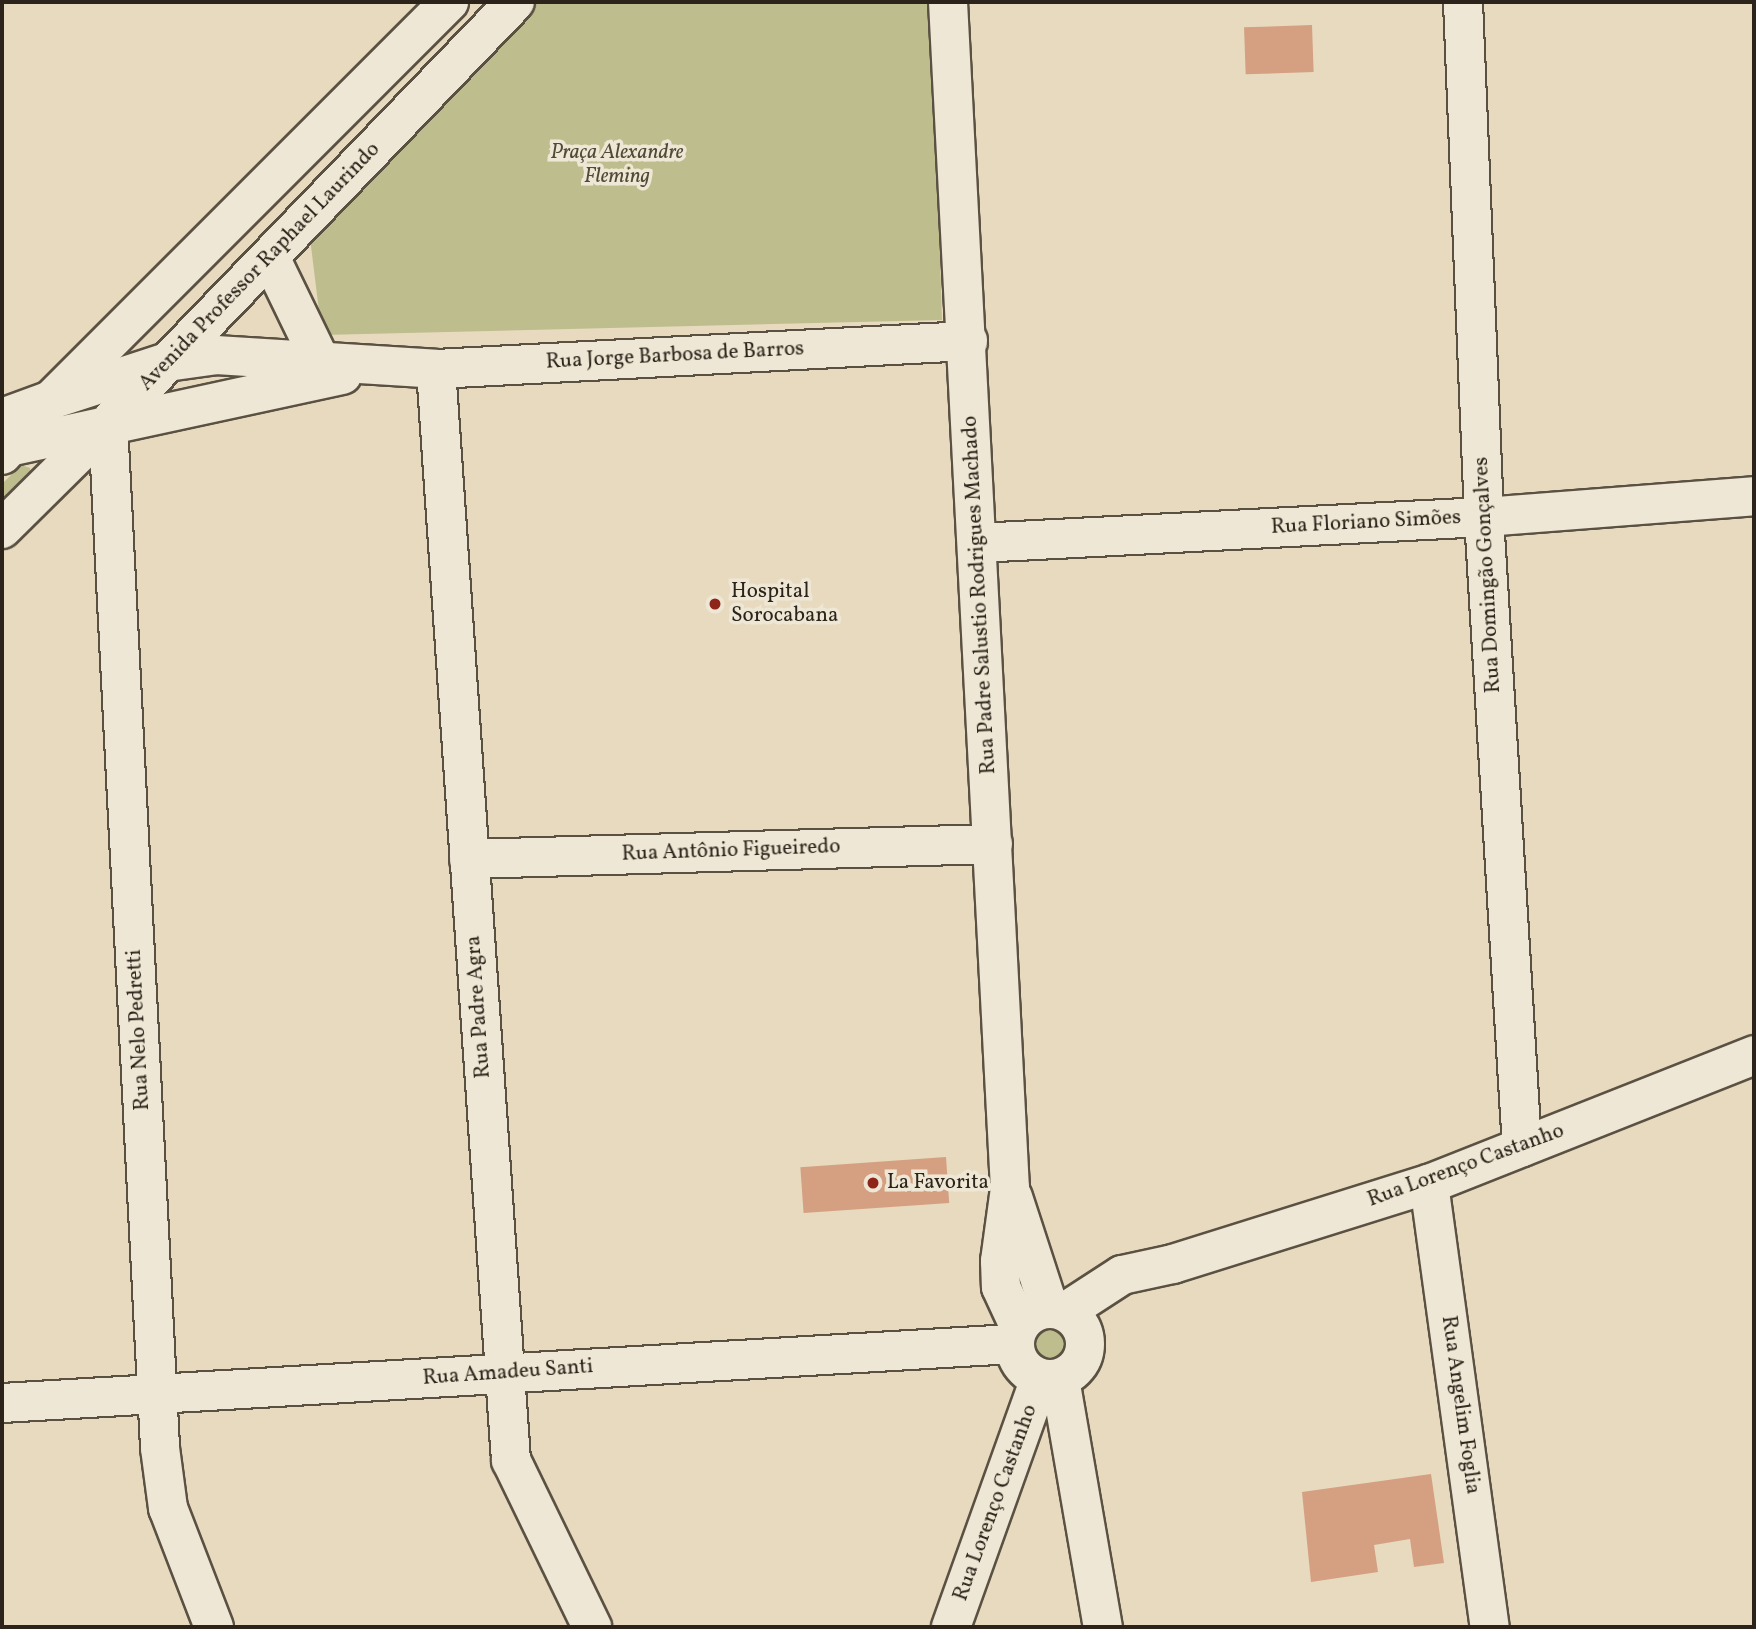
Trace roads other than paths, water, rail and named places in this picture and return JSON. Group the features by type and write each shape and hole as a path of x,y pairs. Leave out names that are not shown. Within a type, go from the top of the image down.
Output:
{"street":[{"path":"4,442 51,400 449,2"},
{"name":"Avenida Professor Raphael Laurindo","path":"2,529 108,424 515,2"},
{"name":"Rua Padre Salustio Rodrigues Machado","path":"948,2 968,341 1010,1188 1000,1261 1001,1287 1047,1325 1018,1359 1027,1371 1050,1379"},
{"name":"Rua Domingão Gonçalves","path":"1463,2 1484,517 1522,1147"},
{"path":"270,257 321,362"},
{"name":"Rua Jorge Barbosa de Barros","path":"51,400 167,362 216,355 436,369 968,341"},
{"name":"Rua Jorge Barbosa de Barros","path":"4,442 220,404 382,366"},
{"name":"Rua Padre Agra","path":"436,369 511,1460 593,1627"},
{"name":"Rua Nelo Pedretti","path":"108,424 157,1395 168,1508 214,1627"},
{"name":"Rua Floriano Simões","path":"978,543 1484,517 1754,496"},
{"name":"Rua Antônio Figueiredo","path":"469,859 993,844"},
{"name":"Rua Lorenço Castanho","path":"1047,1325 1122,1275 1173,1264 1429,1184 1754,1055"},
{"name":"Rua Angelim Foglia","path":"1429,1184 1490,1627"},
{"path":"1047,1325 1085,1356 1075,1370 1050,1379 1103,1627"},
{"name":"Rua Amadeu Santi","path":"2,1403 503,1373 1047,1325"},
{"name":"Rua Lorenço Castanho","path":"951,1627 1050,1379"}],"place":[{"name":"Hospital Sorocabana","path":"715,604"},
{"name":"La Favorita","path":"873,1183"}],"park label":[{"name":"Praça Alexandre Fleming","path":"617,165"}]}
